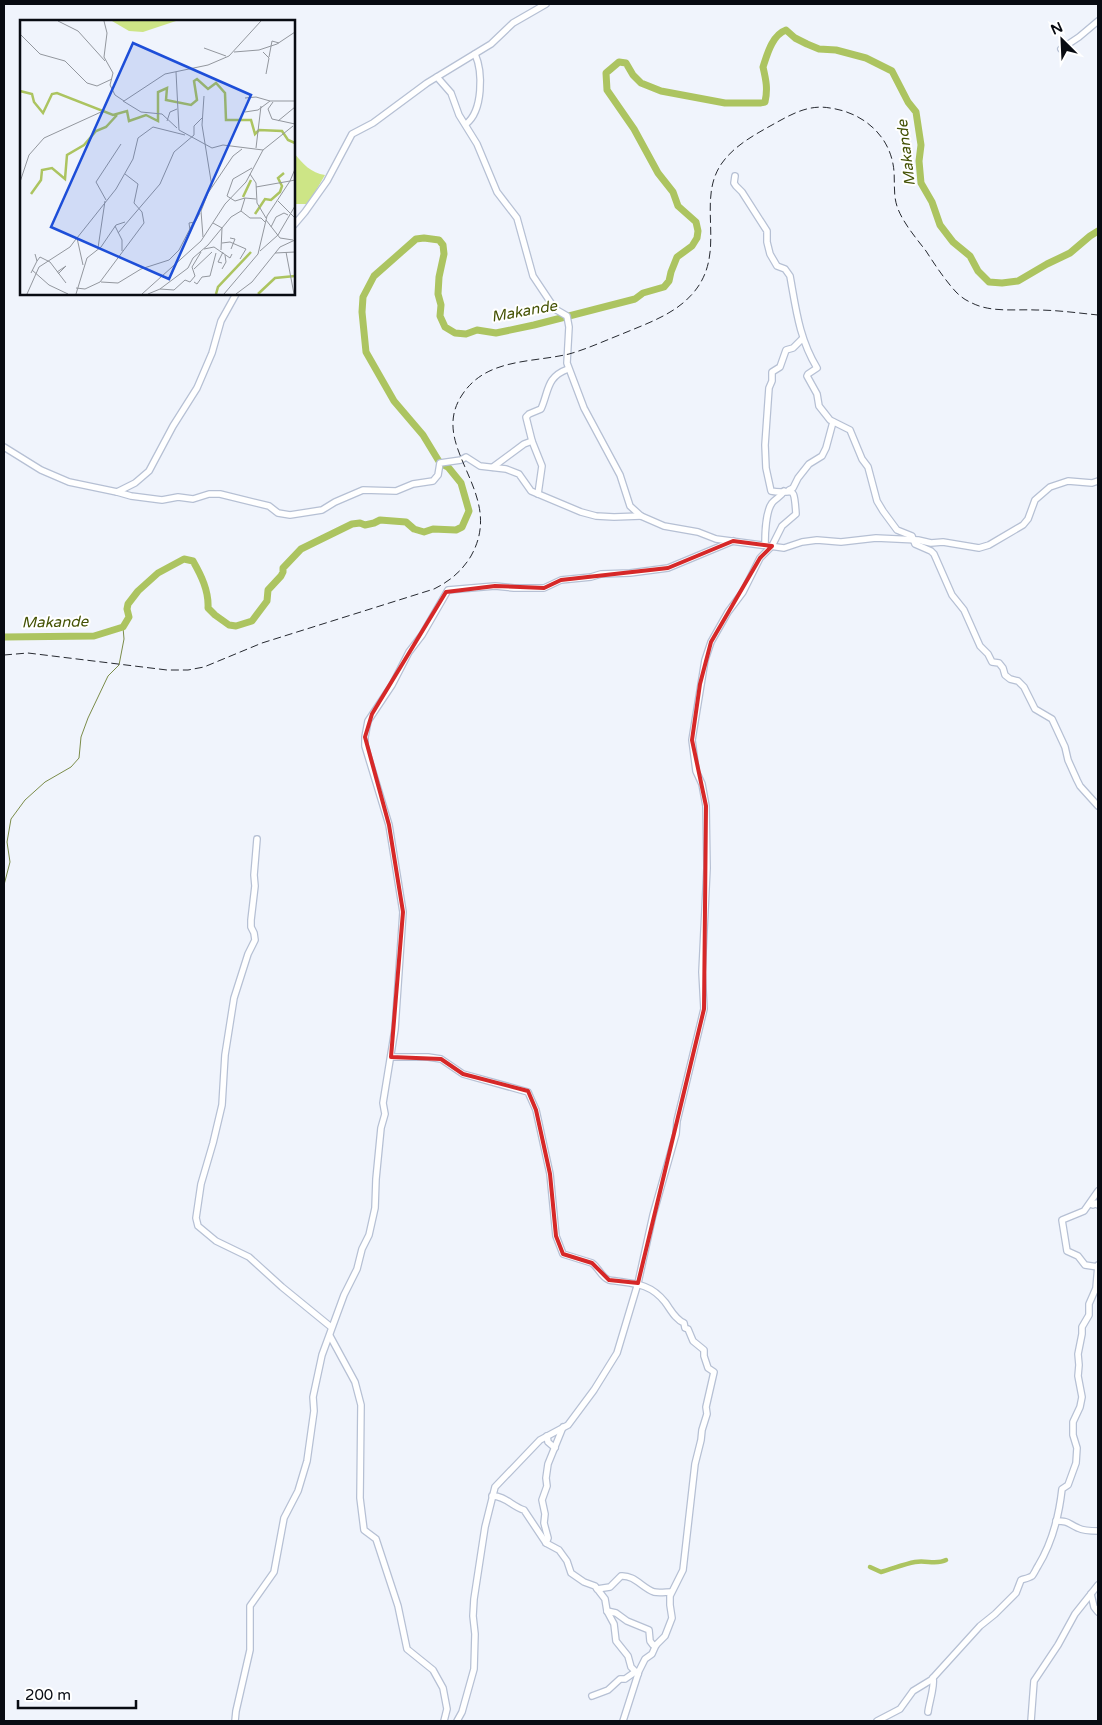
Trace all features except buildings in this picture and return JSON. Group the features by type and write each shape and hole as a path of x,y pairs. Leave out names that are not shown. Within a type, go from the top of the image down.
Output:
{"street":[{"path":"295,224 326,181 350,136 373,123 437,77 491,44 513,22 546,4"},
{"path":"1062,49 1098,21"},
{"path":"466,124 473,117 480,88 480,67 475,54"},
{"path":"437,77 450,91 457,111 481,152 497,192 518,220 533,276 555,309 567,316 570,327 567,351 568,369 585,412 620,475 628,503 641,516 664,526 698,532 716,539 784,548 806,541 841,542 876,538 943,542 974,548 985,547 1019,528 1026,522 1035,500 1050,487 1068,481 1098,481"},
{"path":"735,176 734,182 736,186 741,190 748,204 755,210 767,231 770,254 777,266 786,269 790,276 802,339 816,368 807,377 818,394 819,406 833,422 850,430 862,459 868,467 877,500 897,530 910,535 917,545 934,554 952,595 964,610 980,646 988,654 991,661 999,663 1005,675 1010,679 1018,681 1024,687 1035,709 1052,719 1080,786 1098,806"},
{"path":"117,492 135,483 150,471 173,426 197,388 212,353 221,321 235,295"},
{"path":"802,339 793,348 785,352 780,367 772,372 765,445 766,468 772,492 786,491 793,488 809,464 822,456 833,422"},
{"path":"538,494 542,466 532,441 527,416 541,409 546,390 552,379 558,373 568,369"},
{"path":"493,467 524,444 532,441"},
{"path":"4,447 41,470 78,484 131,496 162,500 178,497 193,499 209,494 220,494 269,506 282,515 296,515 322,510 363,490 394,492 413,484 433,481 438,475 440,463 461,460 465,457 480,466 508,470 520,475 527,487 538,494 581,512 596,516 641,516"},
{"path":"765,544 771,505 786,491"},
{"path":"457,1721 462,1712 474,1669 474,1599 485,1527 495,1487 540,1440 568,1425 594,1390 617,1352 638,1283 653,1215 676,1134 677,1121 704,1009 702,972 707,868 706,806 702,784 696,771 692,740 700,684 710,642 728,612 743,592 760,558 772,546 782,526 796,514 794,494 786,491"},
{"path":"235,1721 239,1693 250,1650 250,1606 274,1572 284,1518 298,1491 304,1474 313,1424 315,1383 324,1349 348,1285 357,1269 362,1249 369,1235 375,1208 381,1128 385,1114 383,1102 395,1029 403,912 389,825 380,790 367,756 364,737 366,726 448,590 495,586 546,588 561,580 601,574 630,573 668,568 733,541"},
{"path":"257,839 251,920 255,940 248,954 234,998 225,1055 222,1105 201,1184 196,1218 198,1226 216,1241 249,1257 331,1327"},
{"path":"391,1057 441,1059 462,1074 528,1092 536,1110 552,1187 556,1236 563,1254 597,1266 605,1279 638,1283 660,1295 675,1316 684,1323 693,1341 702,1347 708,1368 714,1372 706,1407 708,1414 694,1464 683,1570 671,1592 672,1618 665,1636 656,1645 652,1654 645,1659 637,1673 623,1721"},
{"path":"877,1721 900,1709 914,1691 933,1678 980,1626 1016,1593 1021,1580 1032,1576 1052,1540 1062,1503 1062,1489 1068,1485 1076,1463 1077,1448 1073,1435 1073,1422 1080,1407 1082,1397 1078,1376 1078,1354 1082,1327 1089,1316 1089,1304 1096,1288 1098,1266 1084,1265 1078,1256 1067,1251 1062,1220 1084,1211 1098,1191"},
{"path":"1090,1204 1096,1203 1098,1205"},
{"path":"330,1336 355,1382 361,1405 360,1498 364,1530 376,1539 398,1606 407,1649 433,1670 443,1688 447,1709 444,1721"},
{"path":"546,1543 548,1538 544,1523 545,1514 542,1500 547,1486 548,1464 563,1428"},
{"path":"547,1436 548,1442 555,1448"},
{"path":"492,1496 496,1495 524,1510 546,1543 559,1550 567,1561 571,1573 577,1578 595,1586 605,1599 607,1611 614,1624 616,1641 628,1656 632,1667 637,1673"},
{"path":"1056,1521 1067,1521 1077,1528 1098,1531"},
{"path":"597,1589 610,1587 621,1576 626,1576 654,1592 671,1592"},
{"path":"1030,1721 1034,1681 1058,1645 1075,1614 1098,1585"},
{"path":"1091,1594 1094,1607 1098,1612"},
{"path":"607,1611 616,1613 627,1621 649,1630 650,1641 653,1645 656,1645"},
{"path":"592,1696 608,1690 620,1679 625,1679 637,1673"},
{"path":"928,1712 934,1684 933,1678"}],"highlighted area":[{"path":"733,541 772,546 760,558 711,642 700,684 692,740 706,806 704,1009 638,1283 609,1280 592,1263 563,1254 556,1236 550,1174 536,1110 528,1091 463,1074 441,1059 391,1057 403,912 389,825 365,737 372,714 446,592 495,586 544,588 561,580 668,568"}],"green space":[{"path":"295,154 308,167 325,175 308,204 295,204"}],"waterway":[{"name":"Makande","path":"4,637 94,636 123,627 129,617 128,604 138,591 158,573 184,559 193,561 199,572 206,589 208,608 229,625 236,626 252,621 267,601 268,590 281,576 283,568 301,549 352,524 360,523 365,525 380,520 406,522 414,529 424,532 433,529 456,530 462,527 469,511 461,483 448,467 440,463 423,435 394,401 366,352 362,312 363,297 374,276 416,239 424,238 439,240 443,245 444,254 439,277 438,294 441,305 440,316 445,327 455,333 466,334 477,330 496,333 534,325 635,299 643,293 664,287 669,281 677,257 692,246 697,238 698,231 696,222 678,206 673,192 658,173 634,129 607,90 606,73 619,62 626,63 633,75 641,83 661,91 725,103 760,103 765,102 766,97 763,67 766,57 777,36 786,30 795,38 819,49 836,50 866,58 892,71 908,102 916,112 921,145 919,161 921,183 932,202 940,225 953,242 970,256 978,271 989,282 1018,281 1070,253 1098,231"},
{"path":"4,885 10,862 7,842 11,819 25,800 45,782 71,767 79,758 81,737 88,718 108,676 119,665 124,639 123,627"},
{"path":"870,1567 881,1572 915,1562 939,1562 946,1560"}],"railway":[{"path":"4,655 28,653 167,670 188,670 204,667 262,643 434,589 445,583 460,571 471,556 480,533 480,511 475,491 459,452 454,434 454,415 462,395 472,383 496,368 582,350 661,317 687,300 704,276 709,260 711,193 714,178 722,163 732,151 751,137 799,111 822,107 841,110 862,119 878,133 890,153 893,164 895,198 901,215 910,231 944,277 963,298 986,308 1002,310 1052,310 1098,315"}]}
